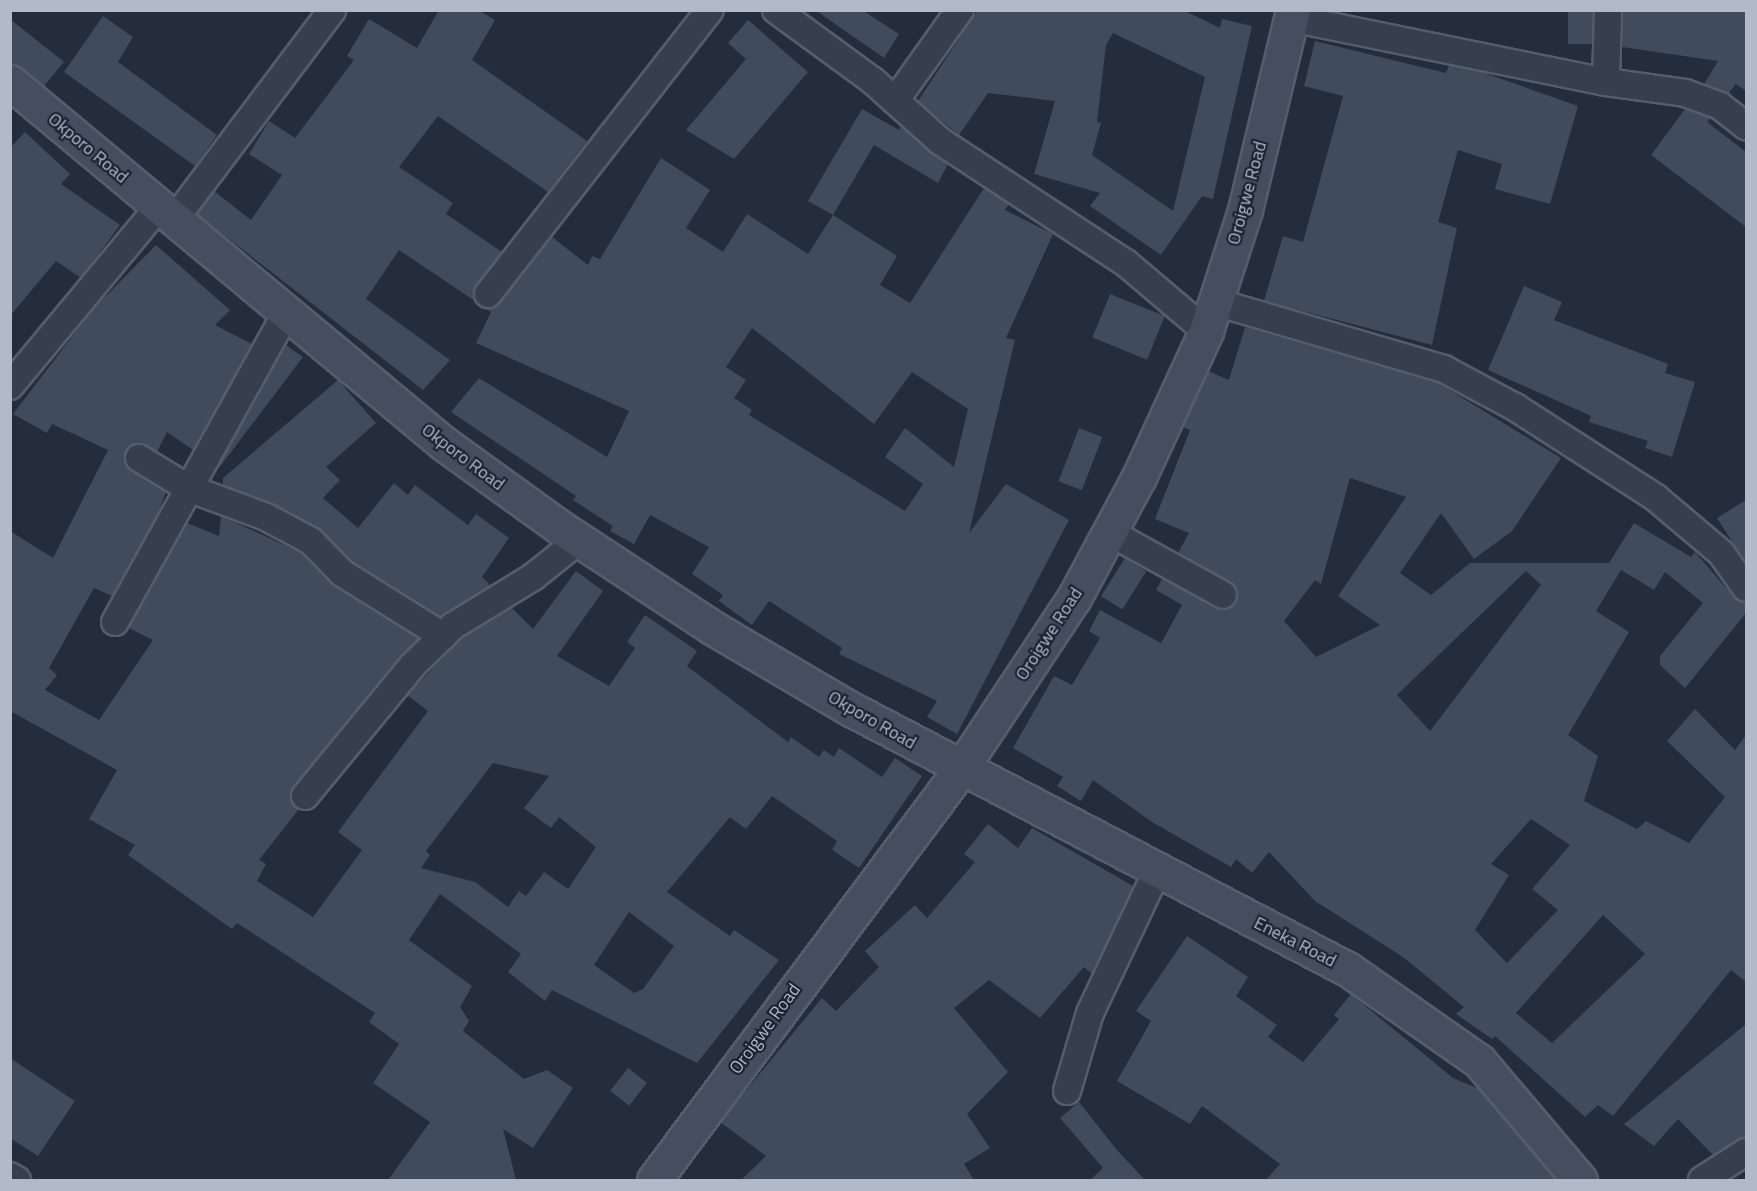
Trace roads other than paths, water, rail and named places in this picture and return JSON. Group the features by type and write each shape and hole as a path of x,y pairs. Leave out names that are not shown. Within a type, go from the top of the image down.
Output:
{"main road":[{"name":"Oroigwe Road","path":"654,1180 960,770 1074,598 1109,532 1210,317 1245,210 1292,14"},
{"name":"Okporo Road","path":"10,82 443,443 579,540 713,628 960,770"},
{"name":"Eneka Road","path":"960,770 1158,869 1349,970 1479,1061 1580,1180"}],"street":[{"path":"10,386 166,214 332,10"},
{"path":"488,294 710,10"},
{"path":"776,10 895,100 940,141 1210,317 1454,374 1656,498 1721,552 1746,588"},
{"path":"895,100 960,10"},
{"path":"1606,82 1608,10"},
{"path":"1292,14 1606,82 1685,93 1720,106 1746,126"},
{"path":"114,622 286,314"},
{"path":"139,458 188,488 266,517 311,541 342,573 443,636"},
{"path":"1109,532 1223,595"},
{"path":"304,796 443,636 579,540"},
{"path":"1067,1091 1090,1012 1158,869"},
{"path":"1702,1180 1746,1152"},
{"path":"10,1176 18,1180"}]}
